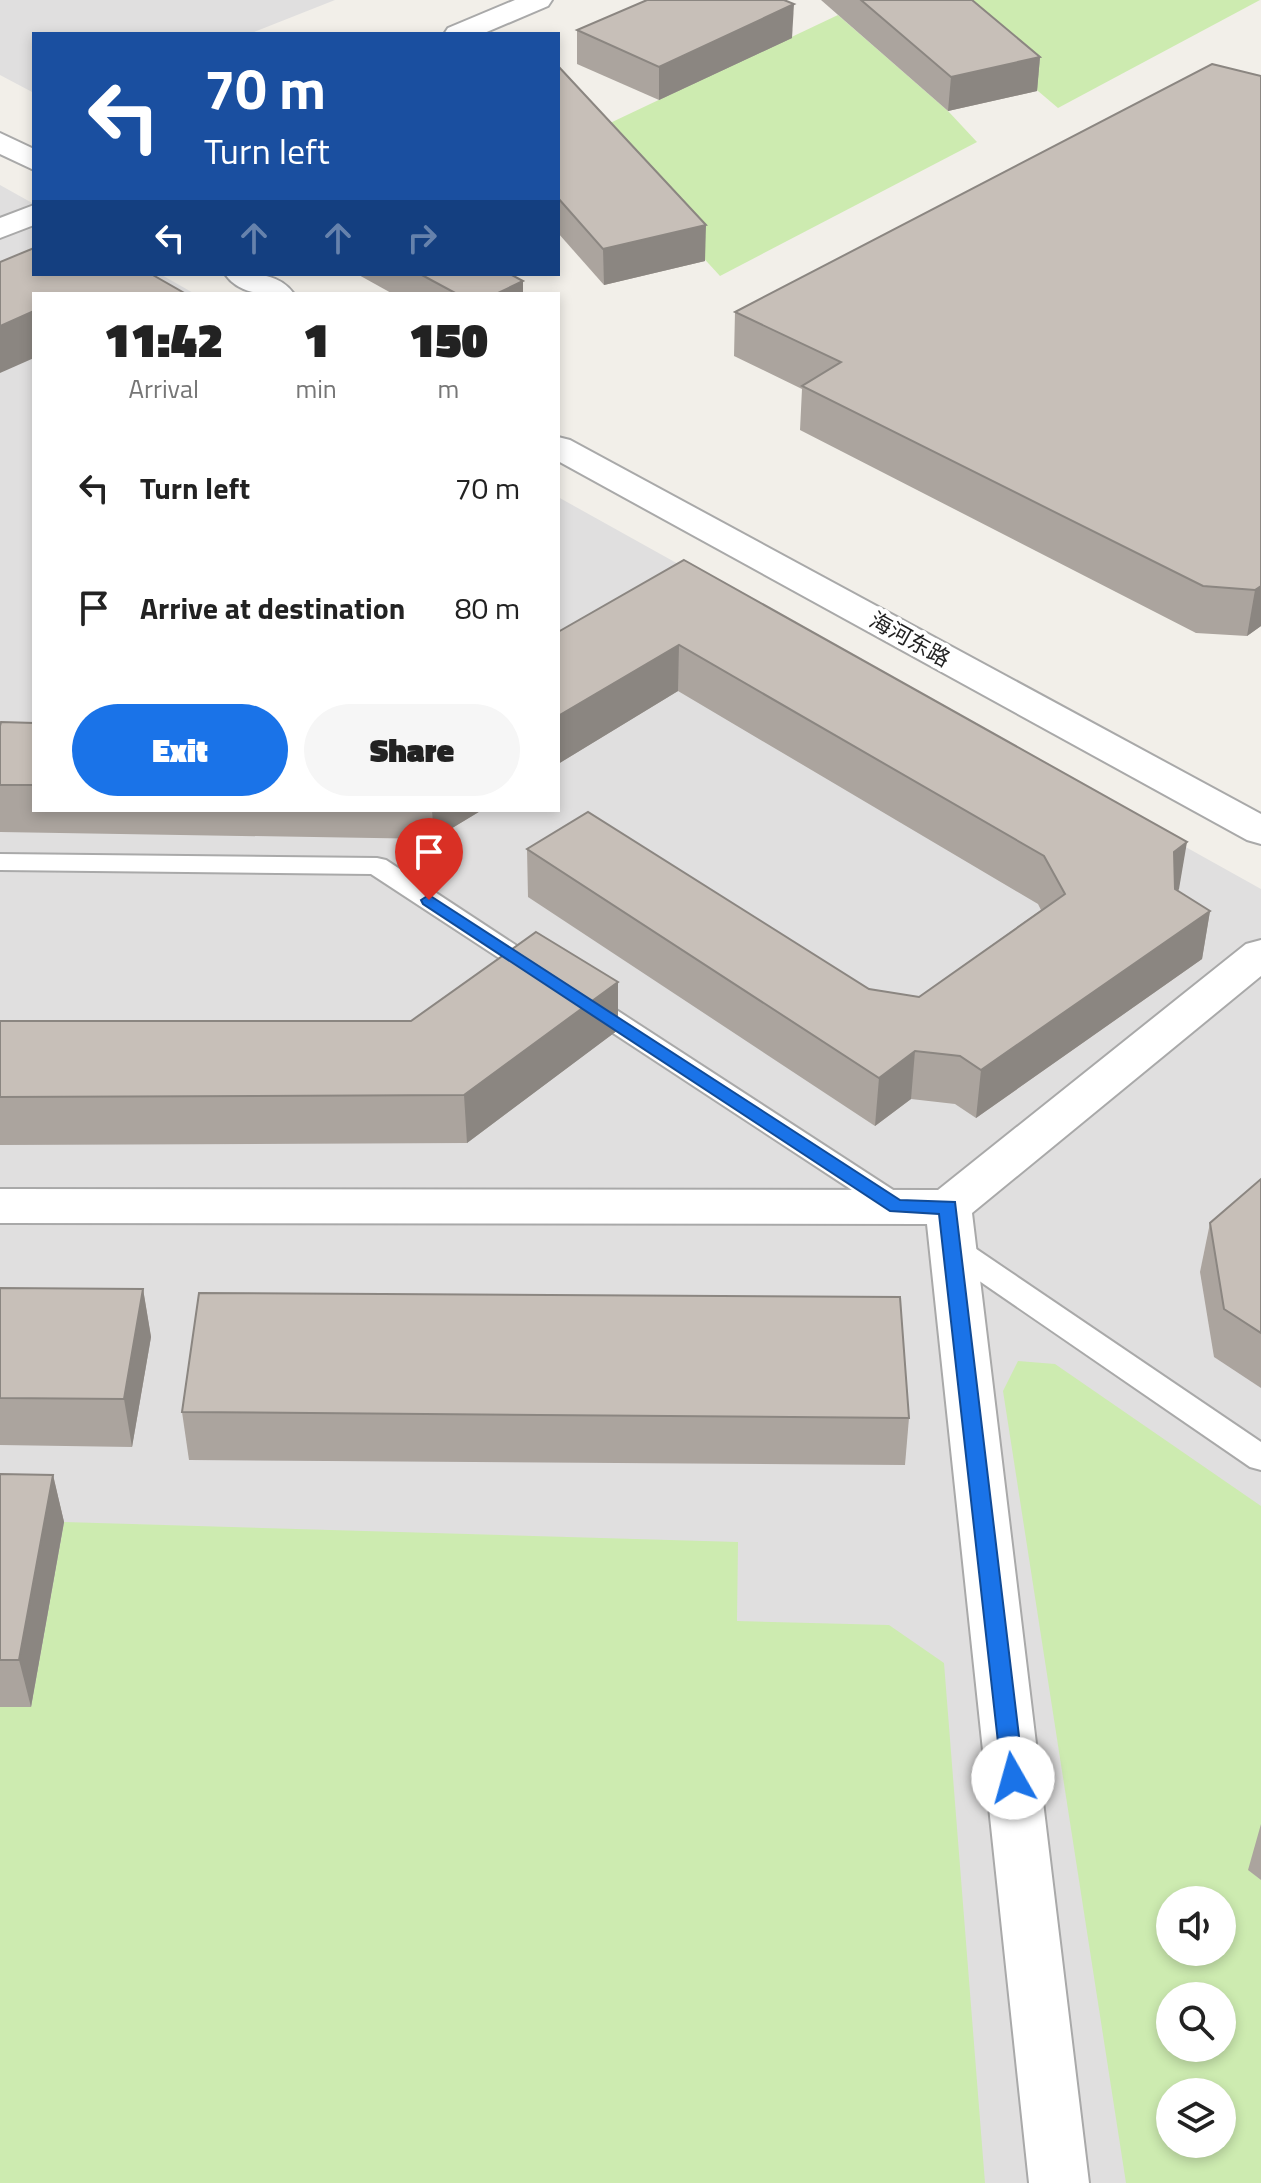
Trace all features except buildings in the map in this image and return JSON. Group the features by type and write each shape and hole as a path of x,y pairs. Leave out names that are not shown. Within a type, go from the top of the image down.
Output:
{"street":[{"path":"463,32 538,0"},
{"path":"0,142 32,160"},
{"path":"0,229 32,215"},
{"path":"245,276 274,292"},
{"name":"海河东路","path":"560,448 1261,831"},
{"path":"950,1228 1261,954"},
{"path":"0,1206 897,1206 950,1228"},
{"path":"950,1228 1059,2183"}],"lane":[{"path":"0,862 377,866 897,1206"},
{"path":"950,1228 1261,1458"}],"shaded area":[{"path":"0,0 335,0 254,32 32,32 32,92 0,75"},
{"path":"0,185 32,203 32,276 164,276 192,292 32,292 32,812 560,812 560,498 1261,889 1261,2183 0,2183"}],"green space":[{"path":"931,0 1260,0 1058,108"},
{"path":"838,15 948,111 977,142 720,276 589,133"},
{"path":"1018,1361 1055,1364 1261,1506 1261,1857 1249,1870 1261,1880 1261,2183 1126,2183 1003,1391"},
{"path":"64,1522 738,1542 737,1621 889,1625 944,1663 985,2183 0,2183 0,1707 31,1707"}],"route":[{"path":"429,900 897,1206 948,1207 1013,1778"}]}
